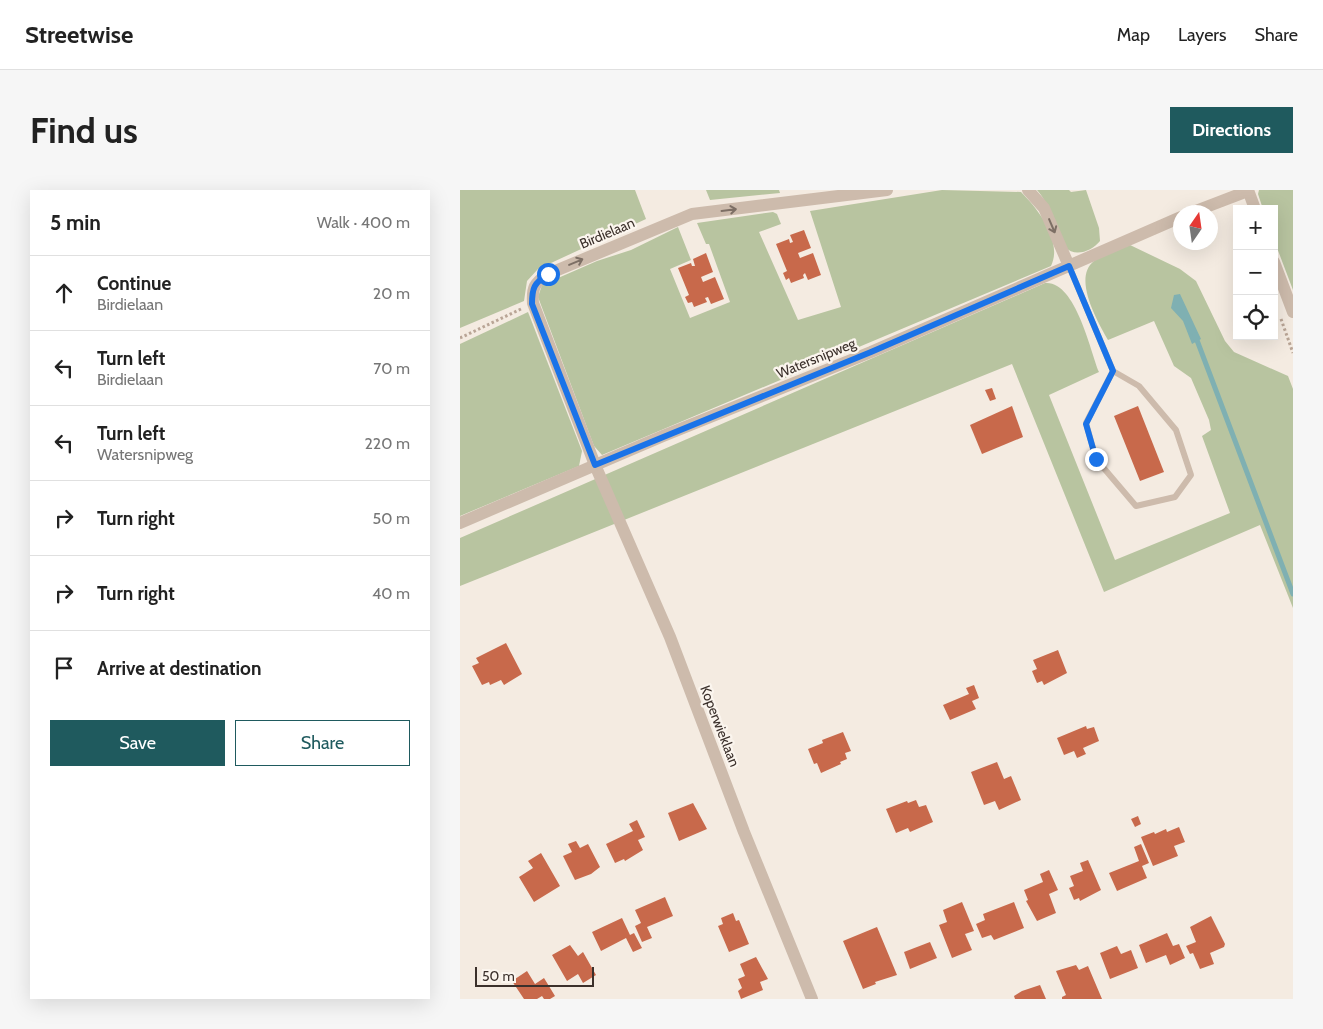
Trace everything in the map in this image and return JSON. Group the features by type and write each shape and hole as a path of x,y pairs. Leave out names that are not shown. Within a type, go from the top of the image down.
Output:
{"street":[{"name":"Birdielaan","path":"532,304 532,289 536,282 548,274 692,214 887,190"},
{"path":"1028,190 1044,208 1069,266"},
{"path":"1211,205 1248,191 1253,205"},
{"name":"Watersnipweg","path":"460,523 595,465 871,352 1173,221"},
{"path":"1278,273 1293,312"},
{"path":"532,304 595,465"},
{"name":"Koperwieklaan","path":"595,465 670,638 744,832 812,999"}],"lane":[{"path":"1069,266 1113,371 1139,386 1176,430 1191,475 1175,497 1136,506 1096,459 1086,424 1113,371"}],"path":[{"path":"460,338 532,304"},
{"path":"1280,318 1293,353"}],"green space":[{"path":"460,190 635,190 646,219 538,269 527,281 524,301 460,328"},
{"path":"706,190 779,190 780,193 710,200"},
{"path":"942,190 1021,192 1035,207 1047,226 1054,246 1051,266 602,455 594,446 538,297 542,285 597,261 631,250 678,227 691,260 670,269 690,318 730,302 709,244 706,244 697,223 773,212 777,214 781,224 759,232 798,320 841,307 810,211"},
{"path":"1037,190 1069,190 1071,192 1086,190 1099,228 1100,241 1097,245 1078,253 1065,247 1058,236 1046,204"},
{"path":"1259,190 1293,190 1293,290 1278,251 1278,205 1262,205 1258,194"},
{"path":"1130,245 1180,269 1196,281 1225,341 1234,352 1288,376 1293,389 1293,608 1260,525 1104,592 1012,364 460,586 460,538 1045,283 1056,285 1065,292 1073,304 1086,333 1099,372 1049,395 1115,560 1230,513 1202,436 1211,430 1209,420 1191,378 1174,366 1154,321 1108,340 1093,312 1086,289 1088,269 1094,261 1106,254"},
{"path":"528,312 582,451 579,466 460,516 460,344"}],"water":[{"path":"1180,294 1201,339 1192,344 1183,321 1171,308 1174,295"}],"building":[{"path":"804,230 811,248 798,253 800,258 813,253 821,275 808,280 805,273 803,275 804,278 791,283 789,278 786,280 783,273 787,271 776,244 789,239 790,243 793,242 790,235"},
{"path":"706,253 713,272 701,277 703,282 715,277 724,299 711,304 708,297 705,298 707,302 694,307 692,302 688,303 685,297 689,295 678,268 691,263 692,266 695,266 693,259"},
{"path":"992,388 996,399 990,401 985,390"},
{"path":"1012,406 1023,437 982,454 970,425"},
{"path":"1138,406 1164,472 1140,481 1114,416"},
{"path":"506,643 522,674 504,685 501,680 490,685 489,682 482,685 472,666 479,663 476,658"},
{"path":"1058,650 1067,673 1044,685 1042,681 1037,683 1032,671 1037,669 1033,660"},
{"path":"974,685 979,698 972,701 976,709 950,720 943,705 969,694 966,688"},
{"path":"1086,726 1087,729 1094,727 1099,741 1083,748 1086,754 1077,758 1074,751 1064,755 1057,738"},
{"path":"843,732 851,751 845,753 847,759 840,762 841,764 821,773 817,763 814,764 808,749 823,743 822,740"},
{"path":"997,762 1004,779 1011,776 1021,800 999,810 995,801 984,805 971,772"},
{"path":"916,800 919,807 926,805 933,822 910,832 908,828 896,833 886,809 907,801 908,803"},
{"path":"693,803 707,829 679,841 668,813"},
{"path":"1138,816 1141,824 1135,827 1131,819"},
{"path":"637,820 645,837 638,840 643,850 625,861 624,859 615,863 606,844 633,831 629,824"},
{"path":"1179,827 1185,842 1174,846 1178,856 1153,866 1141,837 1166,829 1167,832"},
{"path":"576,841 580,848 588,844 600,867 591,874 575,880 563,856 572,852 568,844"},
{"path":"1141,844 1149,863 1142,866 1147,878 1117,891 1109,873 1139,861 1134,847"},
{"path":"541,853 560,886 534,902 519,877 533,868 528,861"},
{"path":"1088,860 1101,890 1080,901 1079,898 1074,900 1069,888 1074,886 1070,876 1083,871 1080,863"},
{"path":"1049,870 1058,890 1049,894 1056,913 1037,921 1026,901 1028,900 1024,890 1043,882 1040,874"},
{"path":"665,897 673,916 647,927 652,938 642,942 635,926 641,923 635,910"},
{"path":"962,902 974,931 965,934 972,950 952,958 939,925 947,922 943,910"},
{"path":"1014,902 1024,928 994,940 991,935 982,938 976,924 985,920 983,914"},
{"path":"733,913 736,921 739,920 749,944 729,952 718,926 723,924 721,918"},
{"path":"1211,916 1225,944 1224,947 1210,953 1214,964 1200,969 1193,953 1190,954 1186,946 1196,942 1190,927"},
{"path":"622,918 630,935 634,933 642,948 633,952 626,938 601,951 592,932"},
{"path":"877,927 897,975 875,982 876,984 863,989 843,941"},
{"path":"1167,933 1173,946 1179,944 1185,958 1170,965 1166,955 1146,963 1139,945"},
{"path":"930,942 937,958 910,969 904,952"},
{"path":"570,945 578,956 583,952 596,975 583,983 578,974 567,981 552,955"},
{"path":"1117,946 1121,954 1131,950 1138,968 1110,979 1100,953"},
{"path":"756,957 768,979 760,982 763,990 741,999 738,991 742,988 738,979 745,976 740,964"},
{"path":"1076,965 1079,970 1088,966 1102,999 1062,999 1066,995 1056,971"},
{"path":"527,971 535,984 544,978 555,996 550,999 544,999 542,996 537,999 524,999 512,981"},
{"path":"1040,985 1046,999 1015,999 1014,996 1022,991"}],"waterway":[{"path":"1195,335 1293,594"}],"route":[{"path":"548,274 536,282 532,289 532,304 595,465 871,352 1069,266 1113,371 1086,424 1096,459"}]}
